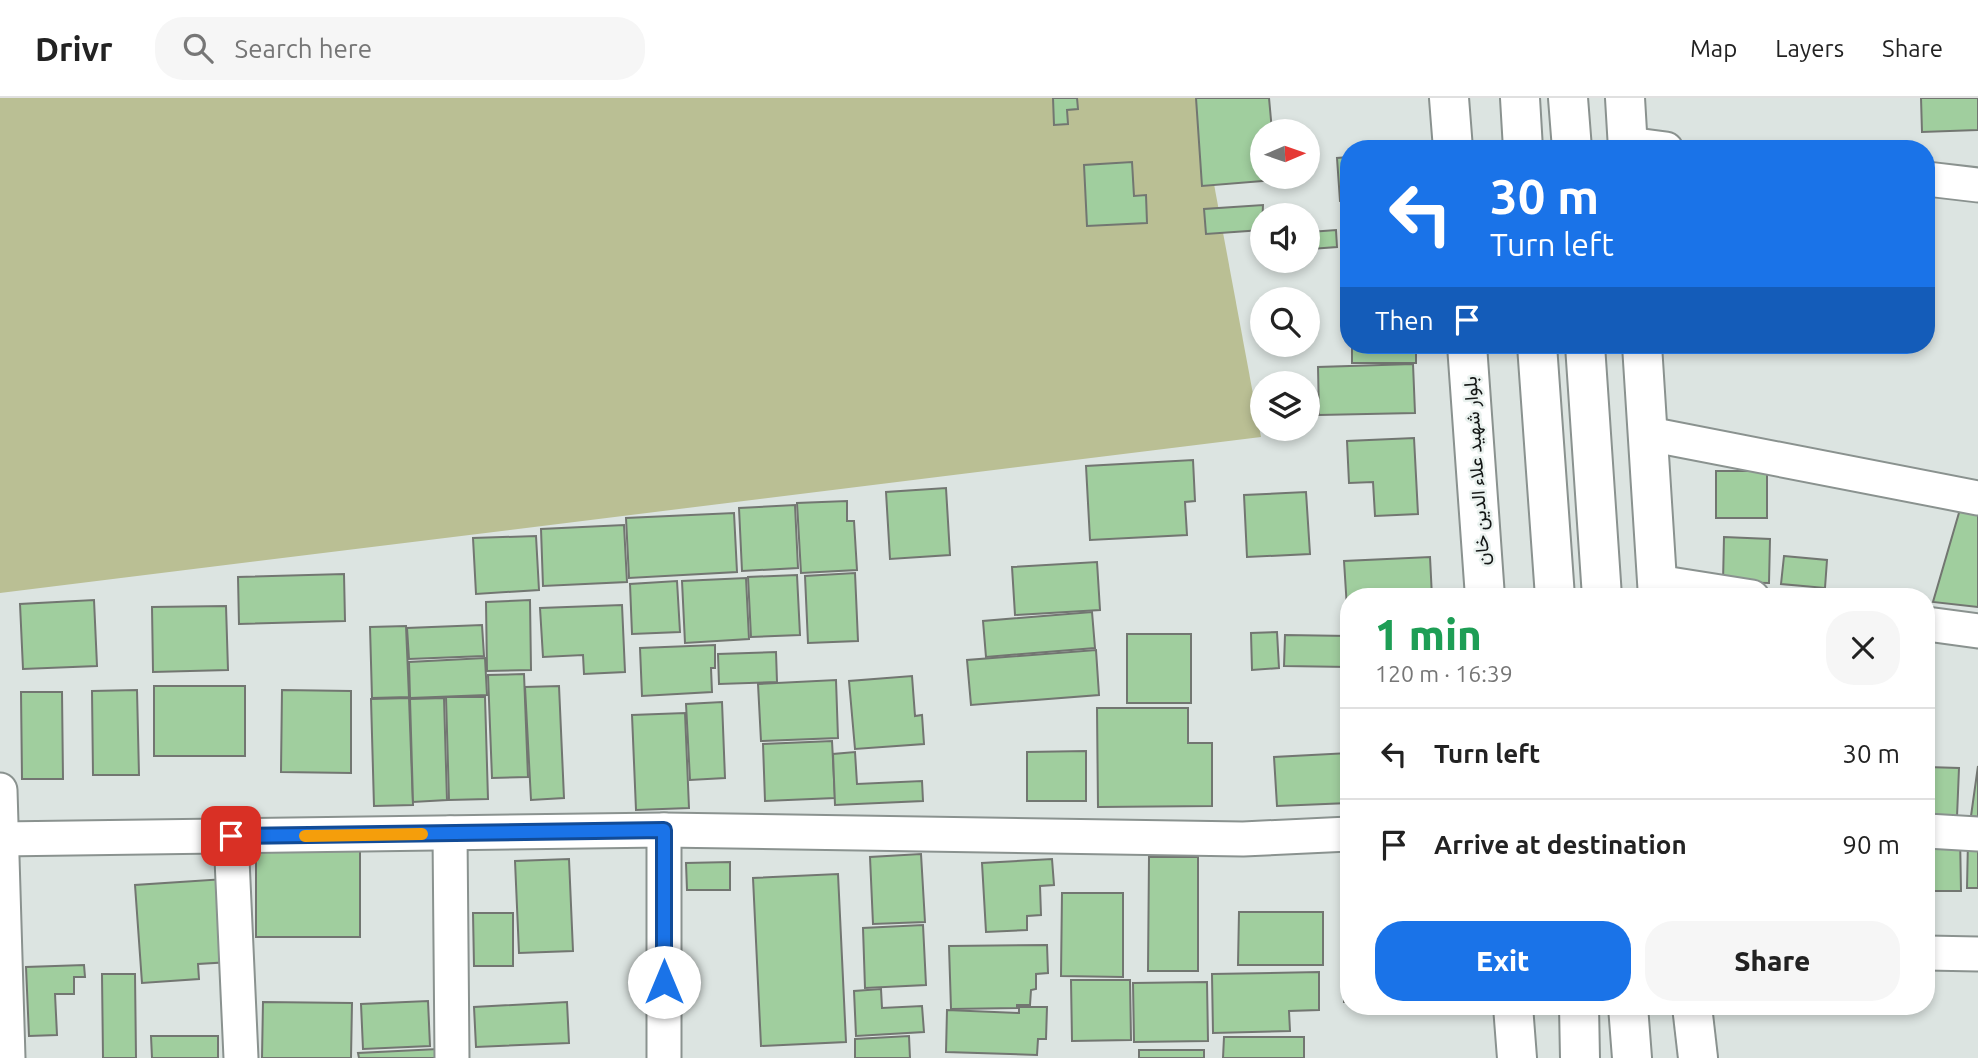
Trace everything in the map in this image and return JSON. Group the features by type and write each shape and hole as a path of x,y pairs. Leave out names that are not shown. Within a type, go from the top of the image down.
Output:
{"main road":[{"path":"1449,98 1452,140"},
{"path":"1520,98 1523,140"},
{"path":"1568,98 1571,140"},
{"path":"1625,98 1628,140"},
{"name":"بلوار شهید علاء الدین خان","path":"1468,354 1484,588"},
{"path":"1538,354 1554,588"},
{"path":"1586,354 1601,588"},
{"path":"1643,354 1658,588"},
{"path":"1514,1015 1517,1058"},
{"path":"1578,1015 1580,1058"},
{"path":"1629,1015 1632,1058"},
{"path":"1693,1015 1698,1058"}],"street":[{"path":"1935,180 1978,185"},
{"path":"1649,434 1978,498"},
{"path":"1935,625 1978,631"},
{"path":"0,790 8,1058"},
{"path":"0,839 664,830 1243,839 1340,834"},
{"path":"664,830 664,1058"},
{"path":"1935,831 1978,834"},
{"path":"450,834 452,1058"},
{"path":"231,836 241,1058"},
{"path":"1935,953 1978,954"}],"green space":[{"path":"0,98 1198,98 1250,378 1250,438 0,593"}],"building":[{"path":"1053,98 1077,98 1078,109 1067,110 1068,124 1054,125"},
{"path":"1196,98 1269,98 1271,119 1250,119 1250,182 1202,186"},
{"path":"1921,98 1978,98 1978,130 1922,132"},
{"path":"1337,158 1340,158 1340,201"},
{"path":"1132,162 1134,196 1146,195 1147,223 1087,226 1084,165"},
{"path":"1250,206 1250,231 1206,234 1204,209"},
{"path":"1336,230 1337,247 1320,248 1320,231"},
{"path":"1352,354 1416,354 1416,363 1352,363"},
{"path":"1413,364 1415,413 1320,415 1318,367"},
{"path":"1414,438 1418,514 1375,516 1373,482 1349,483 1347,441"},
{"path":"1193,460 1195,501 1185,502 1187,535 1090,540 1086,466"},
{"path":"1716,471 1767,471 1767,518 1716,518"},
{"path":"946,488 950,555 890,559 886,492"},
{"path":"1306,492 1310,554 1247,557 1244,495"},
{"path":"1963,499 1978,502 1978,607 1935,602"},
{"path":"847,501 847,521 854,521 857,570 801,573 797,503"},
{"path":"795,505 798,568 742,571 739,508"},
{"path":"734,513 737,572 629,578 626,518"},
{"path":"624,525 627,582 543,586 541,529"},
{"path":"536,536 539,590 476,594 473,538"},
{"path":"1724,537 1770,539 1769,583 1723,582"},
{"path":"1784,556 1827,560 1825,588 1781,584"},
{"path":"1430,557 1432,588 1346,588 1344,561"},
{"path":"1097,562 1100,610 1015,615 1012,567"},
{"path":"855,573 858,641 808,643 805,576"},
{"path":"344,574 345,621 239,624 238,577"},
{"path":"797,575 800,635 751,637 748,577"},
{"path":"746,578 749,639 685,643 682,581"},
{"path":"677,581 680,632 632,634 630,584"},
{"path":"94,600 97,666 23,669 20,604"},
{"path":"530,600 531,670 487,671 486,602"},
{"path":"622,605 625,672 584,674 583,655 543,657 540,608"},
{"path":"226,606 228,670 153,672 152,607"},
{"path":"1092,612 1095,648 986,657 983,621"},
{"path":"482,625 484,656 409,659 407,628"},
{"path":"406,626 409,697 372,698 370,627"},
{"path":"1277,632 1279,668 1252,670 1251,633"},
{"path":"1127,634 1191,634 1191,703 1127,703"},
{"path":"1285,635 1340,636 1340,667 1284,666"},
{"path":"715,645 715,668 711,668 712,692 642,696 640,648"},
{"path":"1096,650 1099,695 971,705 967,660"},
{"path":"776,652 777,682 719,684 718,654"},
{"path":"485,658 487,695 410,698 409,662"},
{"path":"524,674 528,777 492,778 488,675"},
{"path":"912,676 915,716 922,715 924,744 855,749 849,681"},
{"path":"836,680 838,738 761,741 758,684"},
{"path":"154,686 245,686 245,756 154,756"},
{"path":"559,686 564,798 531,800 525,687"},
{"path":"137,690 139,775 93,775 92,691"},
{"path":"282,690 351,691 351,773 281,772"},
{"path":"21,692 62,692 63,779 22,779"},
{"path":"446,697 485,697 488,799 449,800"},
{"path":"409,698 413,805 374,806 371,699"},
{"path":"444,698 447,800 413,802 410,699"},
{"path":"722,702 725,778 690,780 686,704"},
{"path":"1097,708 1188,708 1188,743 1212,743 1212,806 1098,807"},
{"path":"685,713 689,808 636,810 632,715"},
{"path":"832,741 835,798 765,801 763,744"},
{"path":"1086,751 1086,801 1027,801 1027,752"},
{"path":"855,752 857,784 922,781 923,801 835,805 833,754"},
{"path":"1340,753 1340,803 1277,806 1274,757"},
{"path":"1978,766 1978,817 1971,816"},
{"path":"1935,767 1959,768 1957,817 1935,816"},
{"path":"1935,835 1960,835 1961,891 1935,891"},
{"path":"1968,840 1978,840 1978,888 1967,888"},
{"path":"360,850 360,937 256,937 256,851"},
{"path":"921,854 925,922 873,924 870,857"},
{"path":"1149,857 1198,857 1198,971 1148,971"},
{"path":"569,859 573,951 519,953 515,861"},
{"path":"1052,859 1054,885 1040,886 1041,915 1027,916 1027,930 986,932 982,863"},
{"path":"730,862 730,890 687,890 686,863"},
{"path":"838,874 846,1042 761,1046 753,878"},
{"path":"225,879 231,962 198,964 199,979 142,983 135,885"},
{"path":"1062,893 1123,893 1123,977 1061,976"},
{"path":"1239,912 1323,912 1323,965 1238,965"},
{"path":"473,913 513,913 513,966 474,966"},
{"path":"923,925 926,985 865,988 863,928"},
{"path":"1047,945 1048,973 1036,974 1036,989 1031,990 1030,1005 1017,1005 1017,1008 951,1009 949,946"},
{"path":"84,965 85,977 74,977 74,994 55,994 57,1035 29,1036 26,967"},
{"path":"1319,972 1319,1010 1289,1011 1290,1031 1213,1033 1212,974"},
{"path":"102,974 135,974 136,1058 103,1058"},
{"path":"1071,980 1130,980 1131,1040 1072,1041"},
{"path":"1207,982 1208,1041 1134,1042 1133,983"},
{"path":"881,989 882,1008 922,1006 924,1032 856,1036 854,991"},
{"path":"428,1001 430,1046 363,1049 361,1004"},
{"path":"263,1002 352,1003 351,1058 262,1058"},
{"path":"567,1002 569,1043 476,1047 474,1007"},
{"path":"1019,1007 1047,1007 1046,1039 1038,1039 1037,1055 946,1052 947,1010 1019,1013"},
{"path":"151,1036 218,1036 218,1058 152,1058"},
{"path":"909,1036 910,1058 855,1058 855,1039"},
{"path":"1224,1037 1304,1037 1304,1058 1223,1058"},
{"path":"438,1049 438,1058 359,1058 358,1053"},
{"path":"1139,1050 1204,1050 1204,1058 1139,1058"}],"slow traffic":[{"path":"305,836 422,834"}],"route":[{"path":"231,836 664,830 664,982"}]}
